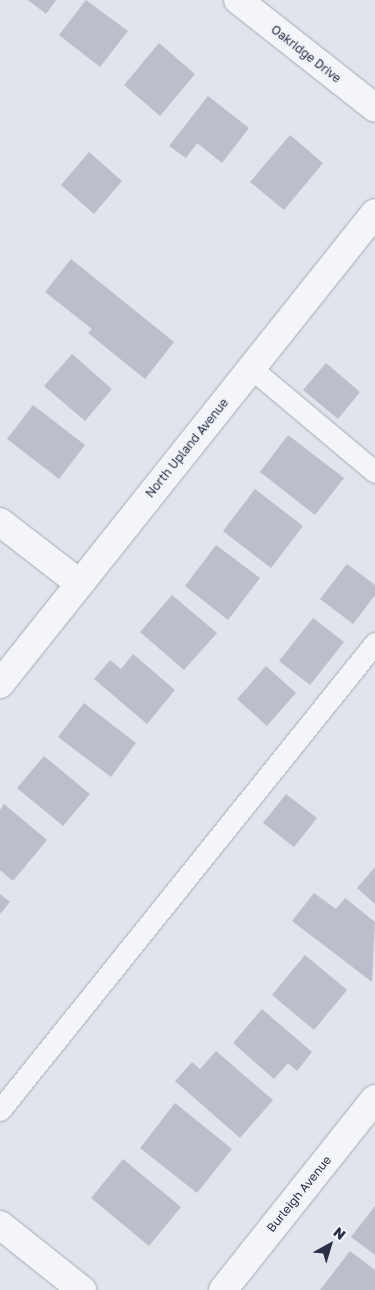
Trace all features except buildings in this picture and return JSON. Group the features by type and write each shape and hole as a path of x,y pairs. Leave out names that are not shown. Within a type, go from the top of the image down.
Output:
{"street":[{"name":"Oakridge Drive","path":"238,0 375,108"},
{"name":"North Upland Avenue","path":"0,684 375,213"},
{"path":"0,522 79,583"},
{"name":"Burleigh Avenue","path":"222,1290 375,1099"},
{"path":"0,1225 82,1290"}],"lane":[{"path":"251,368 375,472"},
{"path":"0,1110 375,643"}]}
